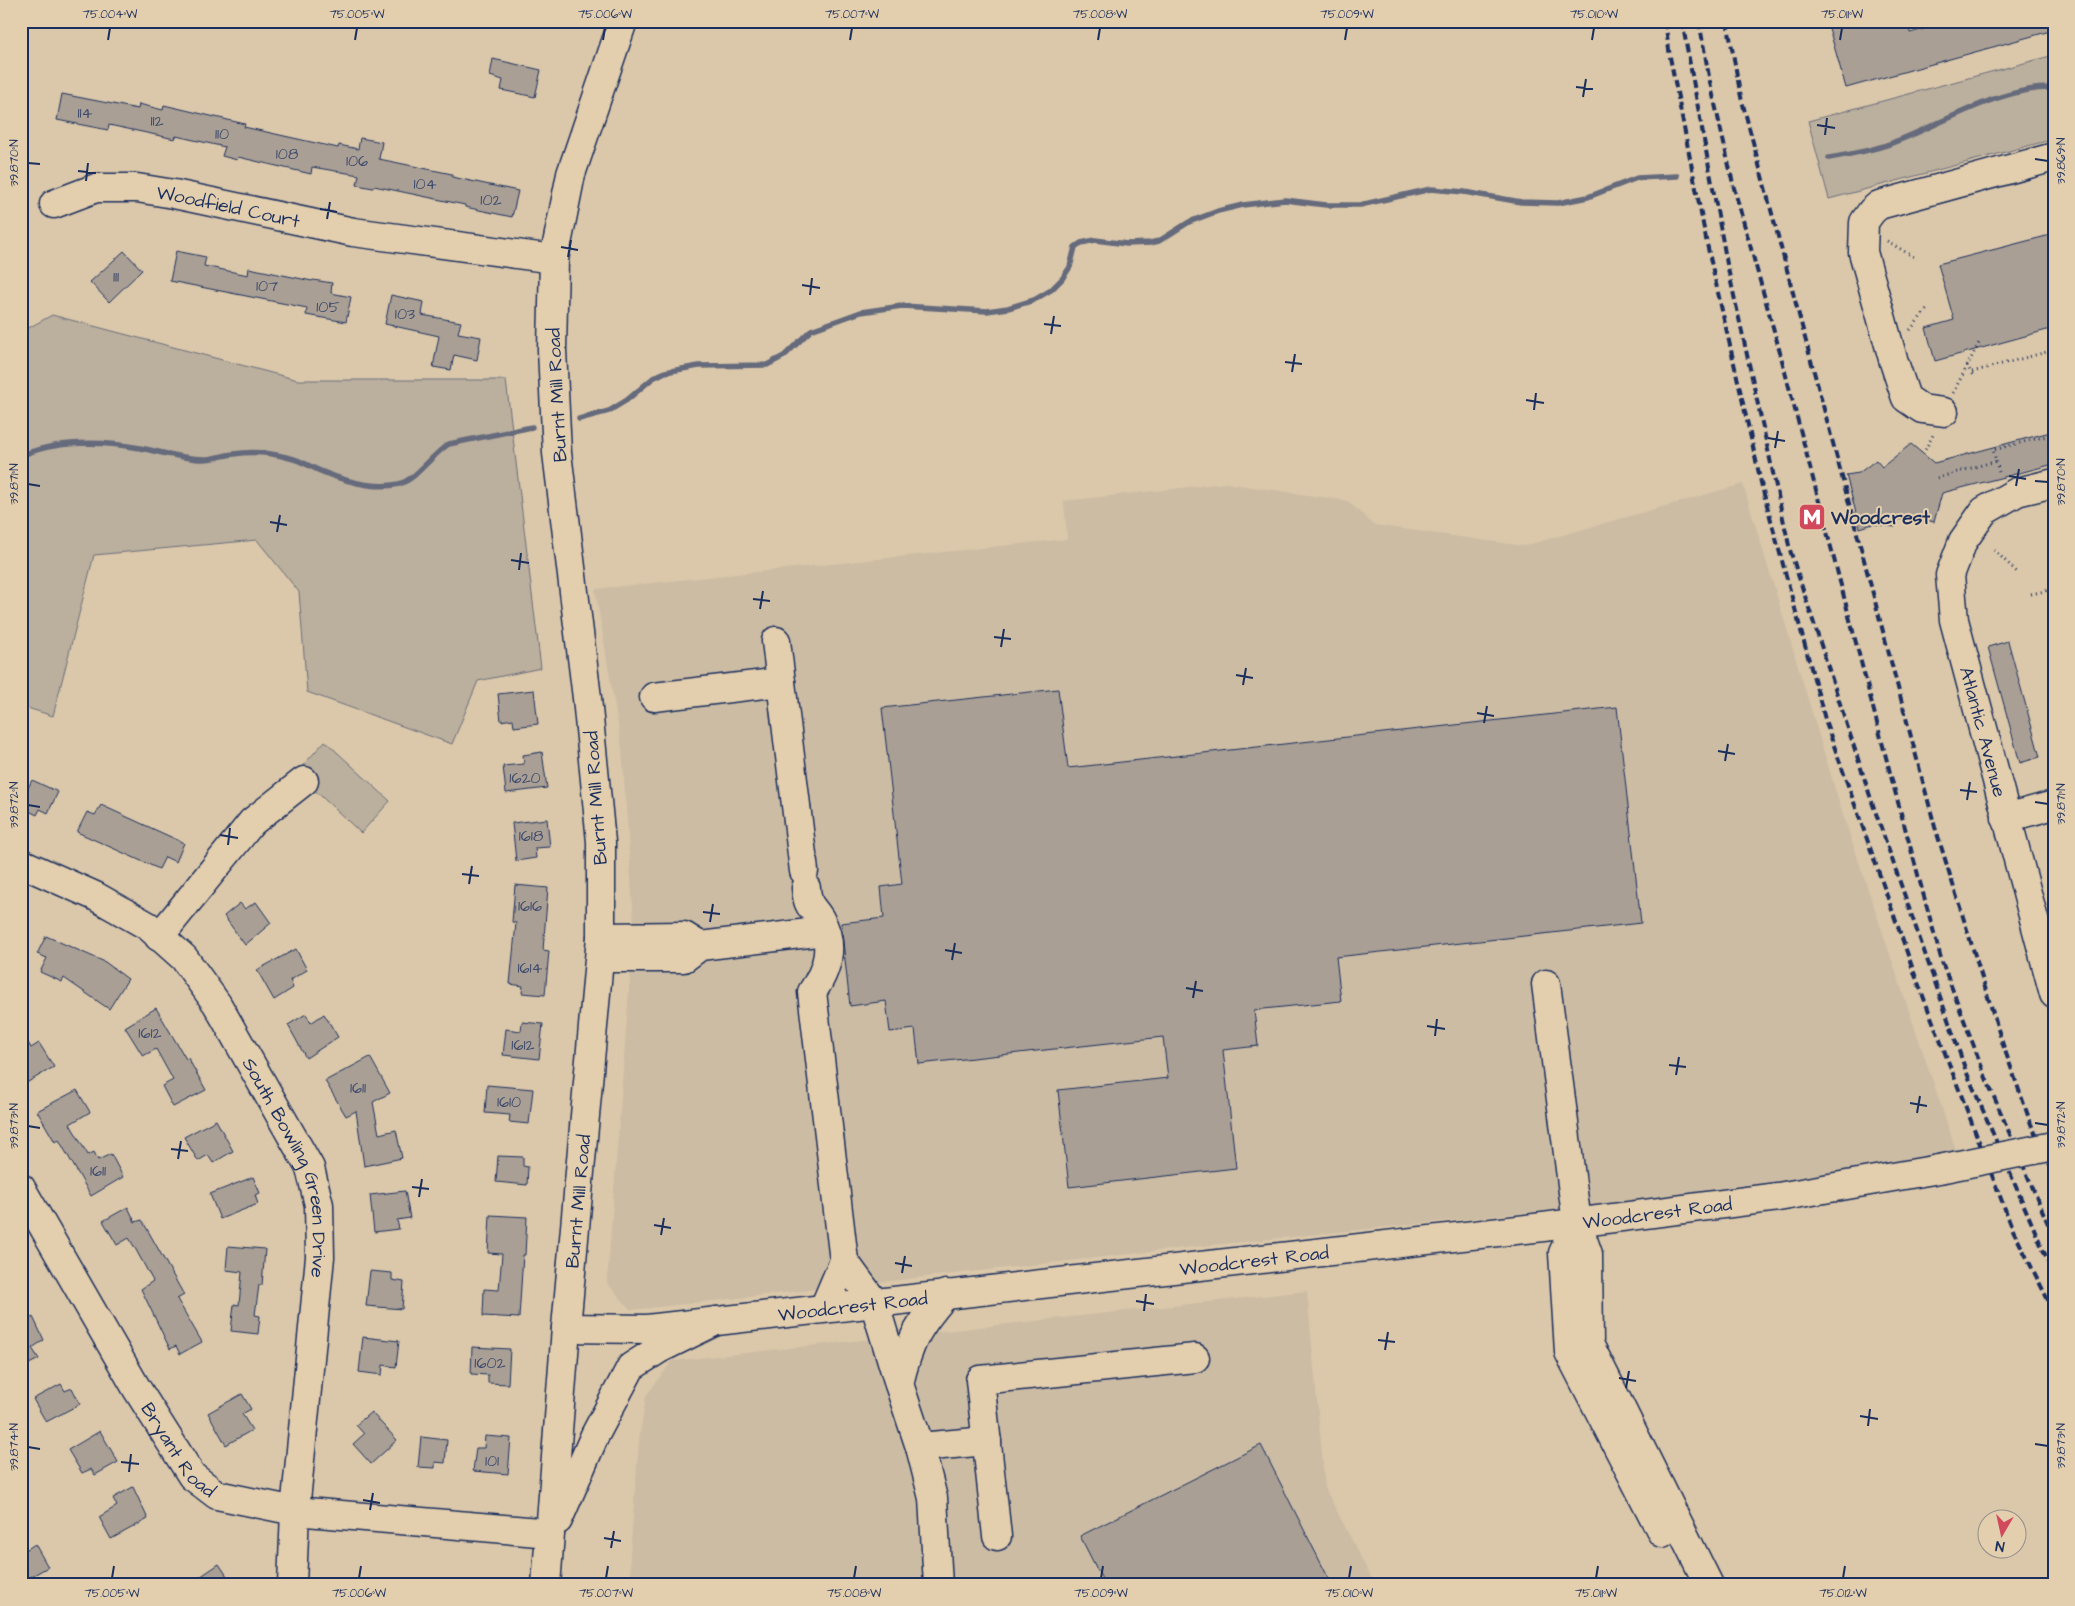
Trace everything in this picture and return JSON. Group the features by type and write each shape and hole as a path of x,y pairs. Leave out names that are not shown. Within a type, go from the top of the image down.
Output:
{"street":[{"name":"Burnt Mill Road","path":"546,1585 566,1328 601,947 601,842 587,698 557,453 552,350 554,259 571,174 623,21"},
{"path":"1944,412 1922,409 1906,398 1863,252 1864,222 1879,205 2054,157"},
{"name":"Woodfield Court","path":"54,204 96,188 137,188 174,194 353,232 554,259"},
{"name":"Atlantic Avenue","path":"2054,483 2018,492 1984,511 1963,541 1950,575 1954,620 2054,994"},
{"path":"776,641 808,903 820,919 827,937 828,957 823,976 812,992 844,1261 874,1302 920,1447 933,1498 938,1585"},
{"path":"654,696 781,682"},
{"path":"159,937 252,822 304,781"},
{"path":"2006,818 2054,805"},
{"name":"South Bowling Green Drive","path":"21,863 95,896 148,926 184,958 217,1004 310,1168 319,1205 320,1256 295,1511 292,1585"},
{"path":"601,947 684,936 700,946 825,931"},
{"path":"1546,984 1577,1223 1588,1254 1589,1344 1709,1585"},
{"name":"Woodcrest Road","path":"566,1328 648,1329 1577,1223 1778,1197 2054,1146"},
{"name":"Bryant Road","path":"21,1188 137,1389 192,1476 217,1495 295,1511 550,1533"},
{"path":"1577,1223 1564,1253 1569,1352 1689,1585"},
{"path":"824,1308 844,1261"},
{"path":"899,1384 907,1351 915,1335 923,1320 946,1294"},
{"path":"550,1533 555,1528 595,1435 631,1368 659,1349 716,1321"},
{"path":"997,1536 980,1380 1195,1358"},
{"path":"920,1447 987,1441"}],"path":[{"path":"1885,240 1914,257"},
{"path":"1910,330 1928,308"},
{"path":"1966,364 1972,374 2054,350"},
{"path":"1999,472 1993,450 2054,434"},
{"path":"1937,478 1996,461"},
{"path":"1994,550 2017,572"},
{"path":"2031,594 2054,589"}],"shaded area":[{"path":"2054,55 2054,139 1829,199 1808,121"},
{"path":"52,315 298,380 506,380 541,668 478,681 452,744 307,692 299,592 257,540 94,555 53,716 21,706 21,332"},
{"path":"1226,483 1348,501 1374,525 1524,546 1743,484 1843,815 1957,1153 1705,1194 1184,1248 631,1310 607,1283 634,923 622,749 595,589 1067,539 1064,501"},
{"path":"325,741 390,801 361,833 296,773"},
{"path":"1307,1291 1325,1488 1375,1585 631,1585 630,1555 639,1440 646,1396 672,1361"}],"building":[{"path":"1827,21 1908,21 1910,33 1952,21 2054,21 2054,30 1846,88"},
{"path":"493,59 541,70 535,97 501,90 503,80 490,76"},
{"path":"62,94 138,109 139,104 163,110 164,105 245,124 244,127 338,148 339,145 358,149 360,138 382,142 379,159 452,174 452,177 518,191 512,217 374,186 373,188 357,185 359,175 312,167 311,174 238,157 237,160 222,156 225,147 176,136 175,139 109,125 108,130 57,120"},
{"path":"2054,234 2054,328 1935,361 1926,328 1954,320 1938,264"},
{"path":"124,251 142,270 109,302 90,282"},
{"path":"176,251 206,257 204,266 248,275 249,268 312,281 332,283 331,293 351,297 346,322 306,315 307,308 170,281"},
{"path":"391,295 424,302 422,315 461,322 458,333 481,337 477,360 454,355 451,370 433,367 439,336 385,324"},
{"path":"2054,431 2054,464 1942,493 1934,522 1926,520 1926,523 1898,519 1895,527 1873,524 1860,528 1846,475 1859,473 1876,460 1882,467 1911,444 1934,463"},
{"path":"2008,641 2040,757 2020,763 1988,647"},
{"path":"1058,689 1068,768 1617,707 1641,923 1336,957 1341,1001 1254,1010 1258,1046 1223,1050 1236,1168 1069,1187 1058,1090 1168,1078 1163,1037 919,1064 915,1029 890,1032 886,1001 850,1006 841,923 884,918 881,887 902,884 882,708"},
{"path":"534,690 538,724 514,727 513,719 501,721 498,694"},
{"path":"542,752 547,788 506,793 503,766 524,764 523,755"},
{"path":"32,780 58,792 48,813 40,809 37,815 21,807 21,802"},
{"path":"101,805 184,843 176,862 165,857 159,869 77,832 87,812 95,815"},
{"path":"547,819 550,847 535,848 536,858 516,861 512,823"},
{"path":"515,885 548,888 543,950 549,951 545,995 522,993 523,986 510,984 516,923 512,922"},
{"path":"256,902 271,923 245,945 224,916 240,903 245,909"},
{"path":"46,936 105,962 128,979 109,1009 64,978 62,982 40,972 47,958 37,954"},
{"path":"296,949 307,970 290,980 293,988 274,1000 257,970"},
{"path":"156,1008 206,1090 173,1107 162,1086 173,1080 156,1049 143,1056 125,1027"},
{"path":"306,1014 311,1023 324,1014 338,1037 306,1058 288,1025"},
{"path":"522,1022 543,1024 539,1059 503,1055 506,1029 521,1031"},
{"path":"21,1030 31,1048 39,1043 54,1067 21,1086"},
{"path":"370,1057 390,1093 373,1102 379,1134 396,1130 402,1158 364,1166 356,1111 346,1116 325,1081"},
{"path":"487,1085 533,1089 529,1124 509,1122 510,1115 485,1113"},
{"path":"77,1090 90,1112 70,1124 88,1155 94,1152 98,1160 111,1154 123,1177 91,1196 59,1140 55,1142 37,1111"},
{"path":"216,1120 233,1151 213,1163 208,1155 198,1161 184,1137"},
{"path":"498,1156 523,1157 523,1166 528,1167 527,1185 496,1182"},
{"path":"253,1177 260,1193 255,1195 258,1204 220,1219 210,1194"},
{"path":"405,1191 410,1218 397,1220 399,1229 374,1232 370,1195"},
{"path":"128,1207 135,1222 142,1220 184,1295 177,1299 202,1342 180,1354 176,1346 170,1349 141,1289 153,1281 135,1248 129,1238 117,1245 103,1221"},
{"path":"490,1215 527,1217 519,1318 483,1316 484,1289 499,1290 502,1254 488,1253"},
{"path":"228,1246 265,1249 262,1285 259,1285 255,1315 260,1316 258,1334 231,1331 234,1304 239,1305 242,1272 226,1270"},
{"path":"370,1271 392,1273 392,1280 404,1282 402,1309 366,1306"},
{"path":"33,1317 44,1340 32,1348 39,1359 21,1368 21,1324"},
{"path":"363,1337 399,1341 396,1367 383,1365 382,1375 359,1372"},
{"path":"472,1347 510,1349 508,1384 488,1383 488,1375 471,1374"},
{"path":"61,1384 65,1391 72,1388 80,1404 46,1422 33,1399"},
{"path":"242,1394 251,1409 242,1414 252,1430 226,1445 208,1413"},
{"path":"371,1412 397,1440 371,1464 353,1444 364,1434 356,1425"},
{"path":"100,1431 118,1462 95,1475 91,1469 82,1473 68,1450"},
{"path":"485,1436 511,1438 508,1474 473,1471 476,1448 484,1448"},
{"path":"421,1437 447,1440 445,1463 435,1462 435,1468 418,1467"},
{"path":"1261,1445 1332,1585 1105,1585 1080,1536"},
{"path":"133,1487 148,1519 111,1539 99,1517 117,1506 113,1498"},
{"path":"35,1544 48,1567 21,1582 21,1553"},
{"path":"219,1564 233,1585 188,1585"}],"waterway":[{"path":"1829,158 1884,146 1972,108 2013,93 2054,88"},
{"path":"579,419 609,411 627,400 653,378 665,372 699,366 767,365 784,356 811,330 861,312 902,306 987,311 1008,308 1034,300 1051,290 1062,279 1070,267 1075,247 1081,243 1095,240 1127,244 1159,241 1189,222 1218,211 1243,205 1285,200 1326,205 1360,205 1431,189 1464,192 1521,202 1558,203 1588,197 1637,178 1677,176"},
{"path":"21,456 49,447 80,443 126,446 196,459 241,453 262,453 294,459 327,474 358,483 389,486 399,484 412,477 449,444 532,427"}],"railway":[{"path":"1665,21 1670,57 1707,244 1762,487 1826,723 1915,975 2013,1230 2054,1312"},
{"path":"1682,21 1727,264 1790,550 1872,802 1966,1071 2054,1275"},
{"path":"1699,21 1710,82 1734,188 1778,345 1893,784 1942,962 1986,1078 2054,1238"},
{"path":"1727,21 1741,97 1935,827 2002,1042 2031,1124 2054,1174"}],"place":[{"name":"Woodcrest","path":"1812,517"}]}
